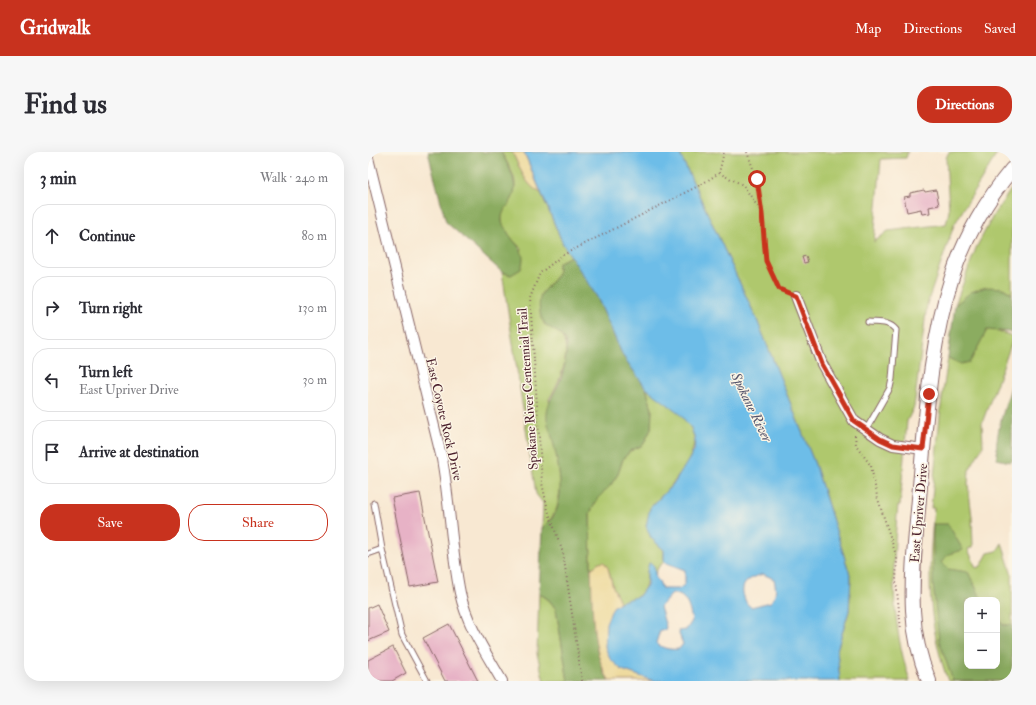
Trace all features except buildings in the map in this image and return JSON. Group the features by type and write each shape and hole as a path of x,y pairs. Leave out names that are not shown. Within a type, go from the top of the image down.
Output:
{"street":[{"name":"East Coyote Rock Drive","path":"368,158 442,459 448,493 460,593 473,630 502,681"},
{"name":"East Upriver Drive","path":"929,681 917,640 913,612 912,579 923,449 941,316 952,276 966,243 987,206 1012,169"},
{"path":"796,296 822,364 854,421 866,430 893,445 923,449"}],"lane":[{"path":"866,430 890,388 896,330 893,326 885,323 868,322"},
{"path":"374,503 382,550 402,634 427,681"},
{"path":"368,554 382,550"}],"path":[{"path":"724,152 719,173 743,185 762,214"},
{"path":"746,152 757,179 766,261 779,289 796,296"},
{"name":"Spokane River Centennial Trail","path":"582,681 563,553 548,510 542,483 530,298 540,273 563,255 702,184 719,173"},
{"path":"854,421 856,445 871,466 877,496 897,558 898,612 902,634"}],"green space":[{"path":"428,152 501,152 512,175 515,187 512,199 503,214 502,222 523,256 521,269 511,275 502,272 446,222"},
{"path":"501,152 512,152 527,181 535,190 541,193 563,244 571,256 558,263 558,274 541,294 544,324 560,334 566,349 564,367 561,376 549,399 561,485 557,508 548,524 542,528 543,503 536,494 502,272 511,275 522,249 506,232 502,222 503,211 513,195 515,183 511,171"},
{"path":"679,152 908,152 906,158 881,159 874,242 888,231 946,224 949,211 946,158 949,152 998,152 954,225 927,304 914,407 907,421 900,505 898,505 896,528 894,594 903,659 910,681 840,681 837,650 849,611 851,578 816,467 757,320"},
{"path":"1012,188 1012,294 1003,288 955,305 976,248 994,214"},
{"path":"571,256 597,297 623,356 646,388 652,409 651,429 643,445 630,451 623,459 618,474 610,486 598,498 590,513 591,569 597,650 604,673 610,681 568,681 556,609 549,600 539,593 542,528 551,520 557,510 560,486 557,460 547,414 550,401 559,383 566,359 565,341 560,334 543,321 540,314 540,302 542,293 558,274 558,263"},
{"path":"986,287 1003,288 1012,294 1012,334 1010,332 987,330 970,362 961,364 948,358 955,305 971,292"},
{"path":"954,316 1012,336 1012,342 982,423 983,446 969,470 968,484 972,517 973,547 968,549 976,568 981,566 988,553 997,551 1002,543 1012,575 1012,625 1003,625 1000,621 1000,597 964,597 964,669 1000,669 1000,628 1012,681 948,681 941,658 932,616 930,575 934,508 931,508 941,406"},
{"path":"1012,384 1012,461 1010,462 997,459 996,450 1001,421"},
{"path":"646,388 671,406 687,422 691,428 694,438 693,449 689,460 674,482 650,508 651,538 664,550 664,562 659,566 655,574 654,566 647,571 646,584 638,596 627,601 620,602 613,587 608,568 599,563 591,569 590,513 598,498 610,486 618,474 623,459 630,451 643,445 651,429 652,409"},
{"path":"933,524 948,524 963,550 949,554 941,562 948,569 968,572 980,597 964,597 964,669 1000,669 1000,622 1003,625 1012,625 1012,681 953,681 939,641 933,584"},
{"path":"539,593 549,600 556,609 568,681 544,681 537,654"}],"sand":[{"path":"512,152 524,152 541,193 535,190 527,181"},
{"path":"604,562 608,568 613,587 620,602 613,607 646,677 654,681 610,681 604,670 599,656 594,627 591,569 599,563"}],"water":[{"name":"Spokane River","path":"524,152 679,152 757,320 816,467 851,578 849,611 837,650 840,681 654,681 622,670 610,659 605,647 606,623 613,607 620,602 639,596 647,585 647,571 649,563 654,566 656,579 659,581 662,589 679,589 685,584 685,570 664,562 664,550 651,538 646,526 650,508 675,482 694,451 695,439 691,428 679,413 646,388 623,356 597,297 563,244","holes":["763,574 774,579 776,588 775,594 771,602 751,607 745,600 743,588 747,581","672,594 681,596 687,603 692,621 686,630 678,631 683,644 679,649 667,649 656,643 660,630 665,630 666,627 660,607"]}],"route":[{"path":"757,179 766,261 779,289 796,296 822,364 854,421 880,439 893,445 923,449 929,394"}]}
